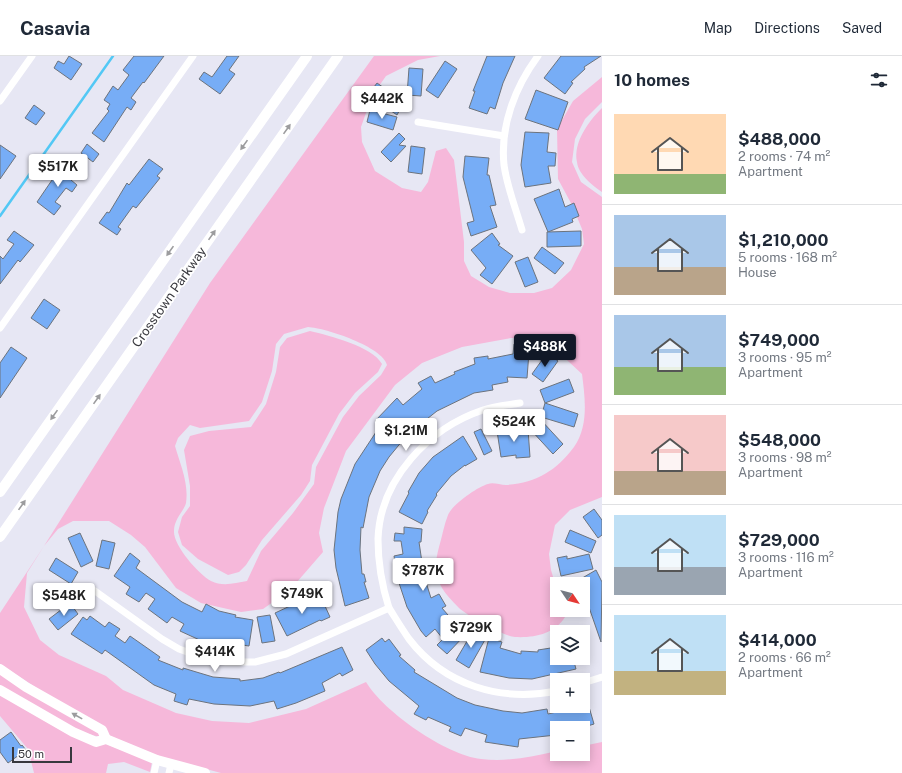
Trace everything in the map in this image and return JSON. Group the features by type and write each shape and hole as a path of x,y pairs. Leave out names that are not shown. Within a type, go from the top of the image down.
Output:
{"main road":[{"name":"Crosstown Parkway","path":"0,492 307,56"},
{"name":"Crosstown Parkway","path":"0,537 338,56"},
{"path":"0,669 26,687 102,730 106,739"},
{"path":"0,690 73,732 96,742 106,739 157,760 170,768 205,773"}],"street":[{"path":"0,102 32,56"},
{"path":"0,328 193,56"},
{"path":"522,230 504,165 504,136 513,97 529,68 538,56"},
{"path":"418,122 504,136"},
{"path":"520,403 485,409 463,418 438,432 422,446 402,470 392,488 382,514 378,538 382,584 389,608 410,640 433,664 462,682 488,692 509,695 536,695 550,692"},
{"path":"95,591 162,639 179,649 204,658 226,662 255,662 286,654 389,608"},
{"path":"590,681 602,677"},
{"path":"154,773 157,760"}],"shaded area":[{"path":"374,56 440,56 418,60 386,76 372,96 361,127 362,142 375,171 402,188 421,192 428,182 436,151 446,148 454,160 464,242 464,261 471,276 489,287 510,293 534,293 552,288 571,270 584,244 582,229 572,205 558,179 557,129 573,101 602,77 602,102 585,119 575,139 572,162 581,182 602,197 602,497 570,510 555,525 549,554 553,577 550,577 550,617 565,617 561,623 558,625 550,625 550,631 537,636 515,637 502,633 463,612 459,608 446,594 438,581 436,566 444,527 448,515 454,506 472,492 488,484 517,484 527,482 544,474 560,463 579,439 585,412 582,374 555,349 527,338 511,338 462,347 422,363 395,385 346,451 324,508 319,533 323,552 290,590 263,609 241,612 201,603 176,588 145,547 131,535 109,521 73,521 58,529 44,546 210,283","holes":["308,327 327,331 365,345 383,358 387,365 381,375 359,396 343,417 316,467 314,484 293,513 261,551 247,581 224,584 211,581 187,559 175,537 174,527 185,506 187,496 184,474 175,446 178,438 190,425 200,428 249,421 262,402 272,371 276,344 284,334"]},
{"path":"602,108 602,192 590,183 580,171 576,154 583,132"},
{"path":"310,331 339,339 360,347 377,358 382,364 378,372 355,393 339,414 312,465 310,481 301,495 262,540 246,565 239,572 228,575 198,559 182,545 178,532 182,517 190,506 190,486 184,450 190,436 209,431 251,427 266,404 276,372 280,347 287,338"},
{"path":"44,546 27,573 24,607 40,640 59,655 106,676 123,690 176,713 212,721 249,723 306,709 366,682 375,694 401,718 434,741 451,750 467,756 491,760 529,757 550,752 550,761 590,761 590,745 602,742 602,773 221,773 158,756 110,736 0,664 0,613"},
{"path":"0,674 99,733 100,736 80,731 20,698 0,685"},
{"path":"0,695 71,736 106,744 152,762 150,772 124,762 108,764 106,773 34,773 28,749 0,716"}],"building":[{"path":"69,56 82,64 71,80 54,68 58,61 64,64"},
{"path":"134,56 164,56 131,98 136,102 131,110 127,107 104,142 92,133 109,111 107,109 110,104 104,100 113,86 118,90 129,75 123,70"},
{"path":"227,56 239,56 229,70 235,74 220,94 199,79 204,72 212,77"},
{"path":"487,56 515,56 503,83 495,109 490,107 487,114 469,108 475,91 473,91"},
{"path":"561,56 601,56 584,67 585,69 571,82 573,83 565,94 544,78"},
{"path":"445,61 457,69 438,98 426,90"},
{"path":"409,68 423,69 421,96 407,95"},
{"path":"377,83 404,102 397,115 368,95"},
{"path":"536,90 568,102 558,130 525,119"},
{"path":"34,105 45,113 36,125 25,118"},
{"path":"370,110 397,117 393,130 367,122"},
{"path":"525,132 549,133 547,152 556,153 555,166 548,166 551,183 525,187 521,165"},
{"path":"399,133 405,139 399,145 406,146 391,162 381,152"},
{"path":"87,144 99,154 93,162 81,153"},
{"path":"0,145 16,156 0,179"},
{"path":"411,146 425,148 422,174 408,172"},
{"path":"465,156 489,158 487,175 489,175 496,205 490,206 497,227 471,236 467,223 474,221 463,177"},
{"path":"149,159 163,169 157,176 160,178 136,208 133,206 118,227 121,229 117,235 99,223 107,212 109,213 127,183 129,185"},
{"path":"65,161 79,170 71,180 77,185 72,192 66,188 55,202 61,206 54,215 37,202"},
{"path":"559,189 565,207 574,203 579,216 572,219 573,222 548,232 534,199"},
{"path":"14,231 34,245 20,262 18,260 0,284 0,256 3,259 14,244 7,240"},
{"path":"581,231 581,246 547,247 547,232"},
{"path":"492,233 500,244 498,245 513,256 492,284 480,275 486,268 471,250"},
{"path":"542,247 564,263 555,274 534,258"},
{"path":"528,257 538,282 525,287 515,262"},
{"path":"44,299 60,310 47,329 31,318"},
{"path":"514,344 527,345 526,352 529,352 527,378 507,377 508,382 492,385 493,390 474,393 437,411 408,434 389,457 380,471 369,497 363,528 361,527 360,550 362,574 364,574 366,582 364,582 369,598 345,606 336,568 334,550 338,512 341,499 355,464 380,426 375,421 397,398 403,405 422,389 418,383 431,376 435,383 455,374 454,372 475,364 474,358 488,356 488,359 513,354"},
{"path":"11,347 27,358 0,398 0,363"},
{"path":"547,353 558,361 543,382 532,374"},
{"path":"569,379 574,392 545,403 540,390"},
{"path":"545,403 578,414 574,427 541,417"},
{"path":"540,419 563,444 553,454 530,429"},
{"path":"481,429 492,451 484,455 474,432"},
{"path":"528,429 530,457 516,458 516,455 501,457 497,431"},
{"path":"463,436 477,459 465,465 451,476 436,494 437,495 427,511 428,512 422,524 399,512 419,473 433,457"},
{"path":"594,509 602,520 602,535 598,538 583,517"},
{"path":"404,527 422,529 421,542 419,542 424,576 431,598 439,594 446,606 442,608 465,635 447,654 437,645 443,639 435,629 426,637 407,607 398,580 394,556 403,554 401,541 394,541 395,533 404,534"},
{"path":"570,530 596,541 591,553 565,542"},
{"path":"80,533 93,561 81,567 68,538"},
{"path":"102,540 115,543 109,569 96,566"},
{"path":"130,553 140,561 136,568 182,602 202,612 206,604 219,611 236,615 235,617 253,620 249,646 228,643 227,646 205,640 204,642 180,631 184,624 172,617 167,623 148,609 155,599 146,593 139,602 126,594 130,587 114,576"},
{"path":"589,554 593,569 561,576 557,558 567,556 567,559"},
{"path":"56,558 78,572 71,584 49,570"},
{"path":"596,570 602,582 601,642 590,610 590,577 584,577"},
{"path":"40,586 64,586 64,593 59,593 59,601 40,601"},
{"path":"320,595 330,617 321,621 320,620 287,636 275,613 303,600 304,602"},
{"path":"70,603 78,614 58,630 49,619"},
{"path":"270,615 275,641 262,643 257,617"},
{"path":"90,616 105,627 109,622 120,629 115,636 125,643 130,636 160,657 158,660 183,670 183,668 213,677 240,679 240,681 263,678 279,672 280,673 342,647 353,670 342,676 340,673 322,683 325,691 277,709 274,701 250,706 214,704 189,699 187,705 174,701 176,694 154,685 105,650 102,654 71,634 83,617 87,620"},
{"path":"473,631 486,638 469,668 456,660"},
{"path":"382,638 385,642 389,639 401,655 399,656 415,670 414,672 457,698 475,705 503,711 522,713 547,709 548,714 590,713 590,710 594,724 590,725 590,721 550,721 550,736 519,739 518,747 485,742 487,735 465,728 461,736 449,731 451,727 428,717 426,720 414,714 419,706 389,681 366,650"},
{"path":"489,638 502,642 500,648 521,654 521,651 538,652 538,650 550,648 550,665 575,665 576,669 558,673 550,673 550,675 532,679 509,678 480,672"},
{"path":"11,732 21,746 22,745 26,750 8,763 0,752 0,740"}],"waterway":[{"path":"0,216 113,56"}]}
